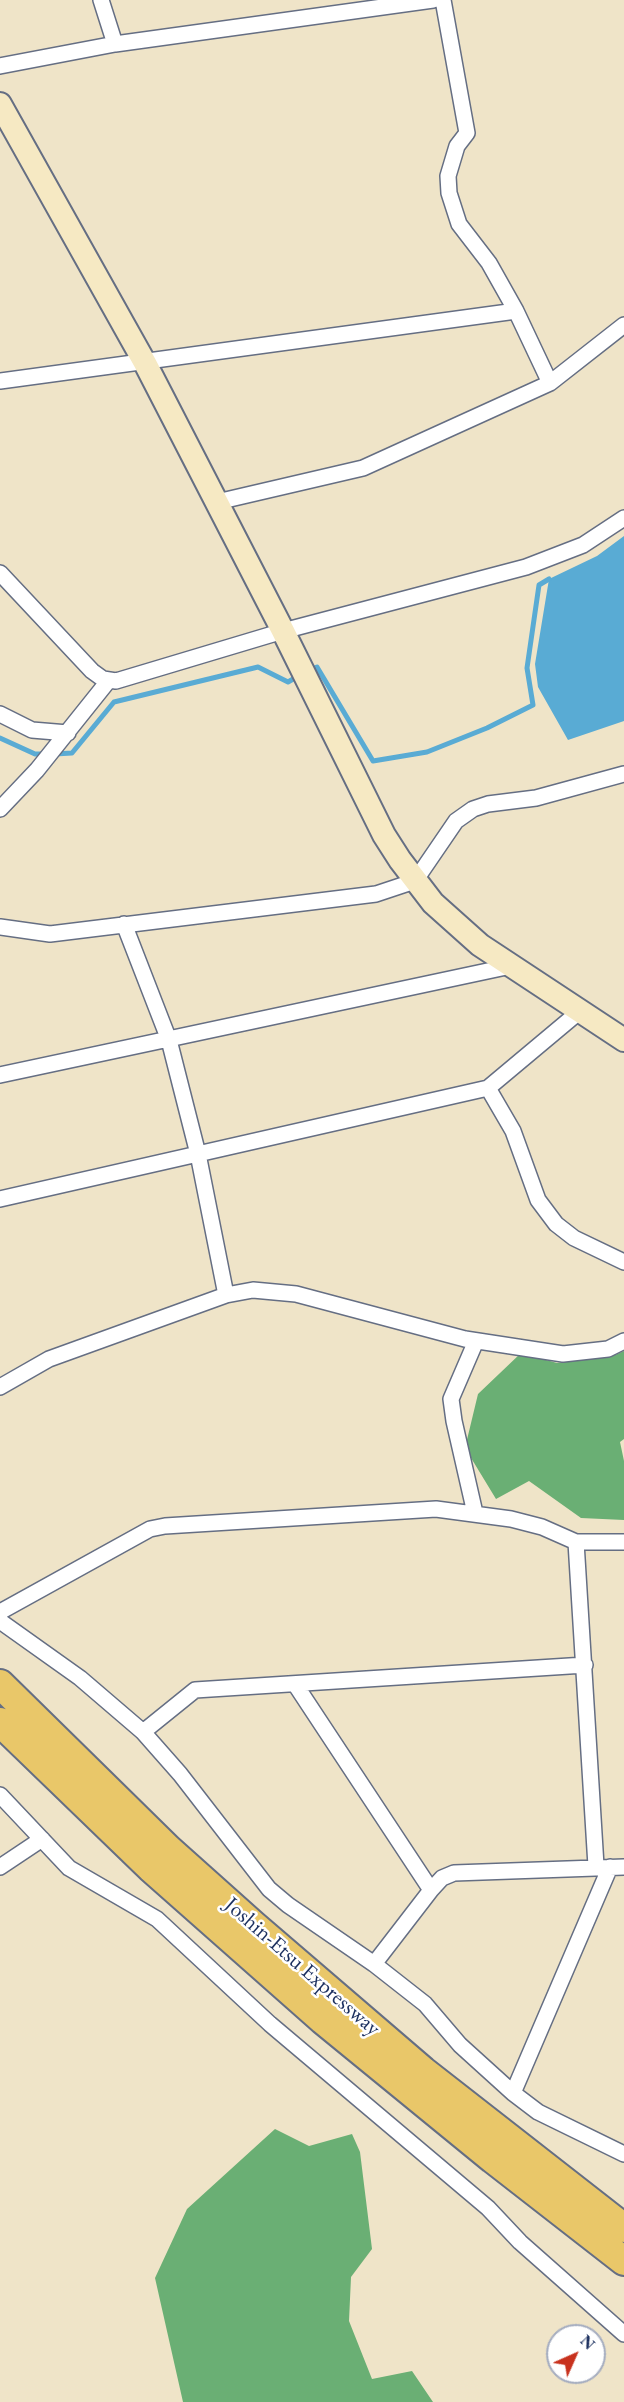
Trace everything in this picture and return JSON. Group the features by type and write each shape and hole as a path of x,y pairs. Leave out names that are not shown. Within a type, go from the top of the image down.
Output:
{"highway":[{"name":"Joshin-Etsu Expressway","path":"0,1684 151,1832 253,1925 423,2070 624,2228"},
{"name":"Joshin-Etsu Expressway","path":"0,1722 151,1868 323,2020 493,2159 624,2261"}],"street":[{"path":"101,0 115,44"},
{"path":"0,66 115,44 433,0"},
{"path":"443,0 467,133 457,146 448,176 449,193 459,224 489,263 516,311 550,383"},
{"path":"0,104 145,363 284,631 384,835 415,881 455,925 511,966 624,1040"},
{"path":"0,381 516,311"},
{"path":"217,502 363,468 550,383 624,325"},
{"path":"0,573 92,671 103,679 109,680 134,677 284,631 526,567 583,545 624,518"},
{"path":"0,809 37,770 109,680"},
{"path":"0,714 32,730 63,739"},
{"path":"0,927 50,934 376,894 415,881 456,821 473,809 488,804 536,798 624,774"},
{"path":"124,924 169,1040 198,1154 226,1295"},
{"path":"0,1075 511,966"},
{"path":"0,1199 488,1088 580,1011"},
{"path":"488,1088 513,1131 538,1200 555,1224 574,1238 624,1262"},
{"path":"0,1387 49,1359 226,1295 253,1290 296,1294 476,1341 563,1354 609,1349 624,1341"},
{"path":"475,1513 451,1399 476,1341"},
{"path":"0,1612 150,1529 436,1509 475,1513 542,1527 576,1542 624,1542"},
{"path":"513,2093 610,1867 585,1665 576,1542"},
{"path":"0,1621 80,1678 143,1732 180,1773 269,1889 288,1905 374,1964 425,2004 460,2045 513,2093 538,2112 624,2154"},
{"path":"143,1732 195,1690 585,1665"},
{"path":"295,1684 431,1890"},
{"path":"0,1795 69,1868 157,1919 270,2024 488,2208 520,2242 623,2329"},
{"path":"0,1868 42,1839"},
{"path":"374,1964 431,1890 442,1878 454,1873 610,1867"}],"green space":[{"path":"624,1351 624,1439 620,1442 624,1461 624,1520 581,1518 529,1481 496,1499 465,1448 478,1394 521,1353 557,1363 615,1355"},
{"path":"275,2129 309,2146 352,2134 360,2152 372,2249 351,2277 349,2321 372,2379 412,2371 433,2402 183,2402 155,2278 187,2209"}],"water":[{"path":"624,536 624,721 568,740 538,687 535,664 549,579 597,556"}],"waterway":[{"path":"308,671 317,667 373,761 427,752 487,728 533,705 527,668 539,585 549,579"},
{"path":"55,754 72,753 114,702 258,667 288,682 300,675"},
{"path":"0,738 35,754 45,754"}]}
